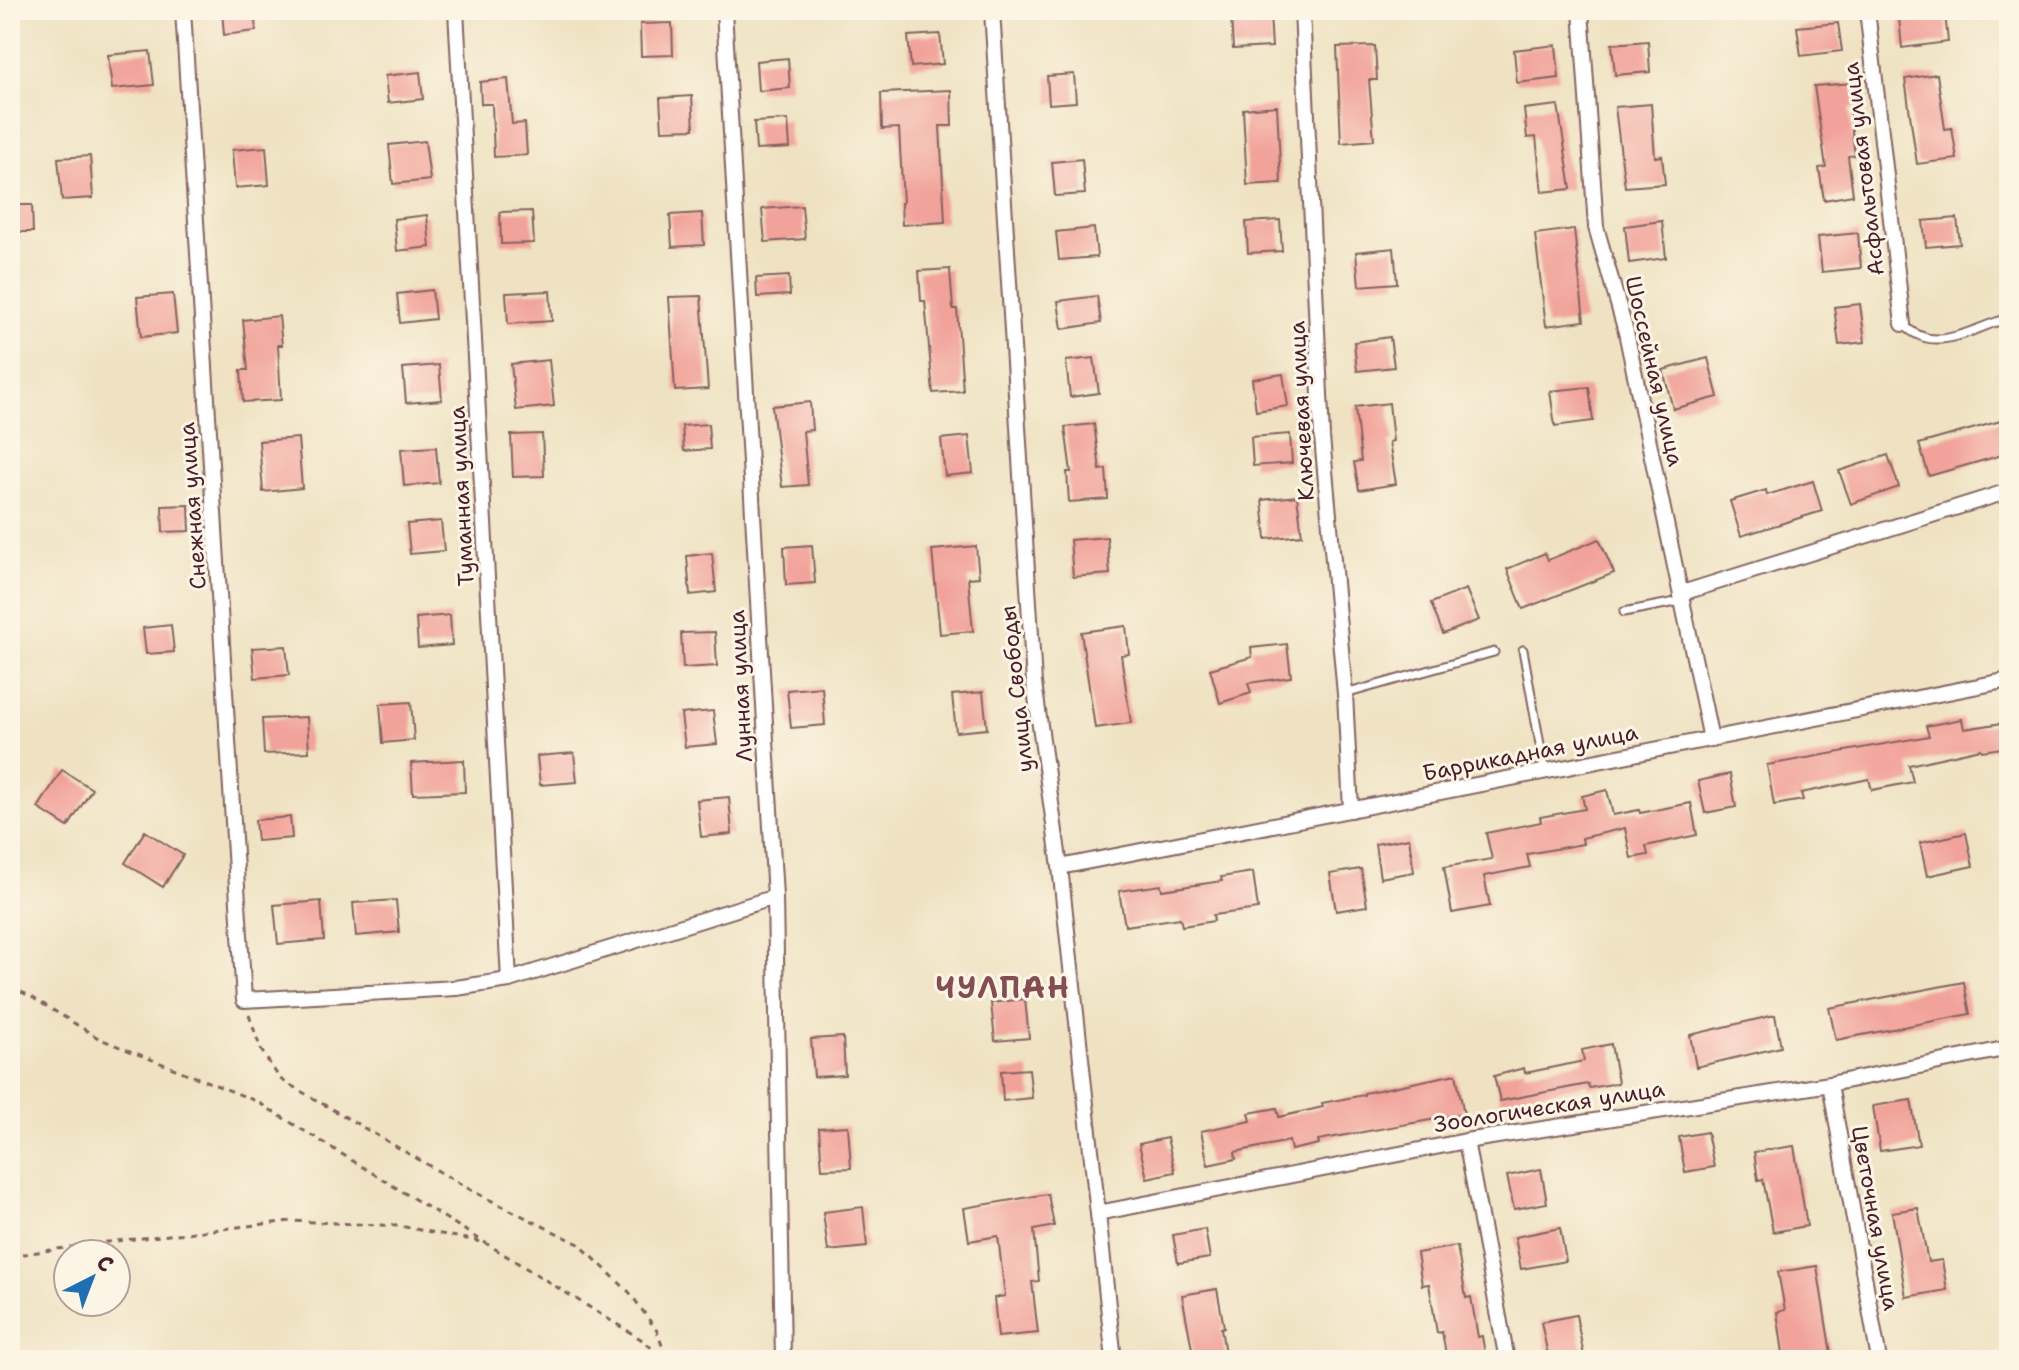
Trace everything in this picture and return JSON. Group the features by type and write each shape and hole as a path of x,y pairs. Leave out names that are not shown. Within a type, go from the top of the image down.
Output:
{"street":[{"name":"Снежная улица","path":"183,10 244,1000"},
{"name":"Туманная улица","path":"456,10 509,980"},
{"name":"Лунная улица","path":"724,10 775,897 783,1360"},
{"name":"улица Свободы","path":"992,10 1034,683 1060,867 1114,1360"},
{"name":"Ключевая улица","path":"1302,10 1322,437 1345,694 1351,810"},
{"name":"Шоссейная улица","path":"1581,10 1596,227 1626,332 1711,739"},
{"name":"Асфальтовая улица","path":"1867,10 1903,324"},
{"path":"1682,597 2009,491"},
{"name":"Баррикадная улица","path":"1060,867 2009,680"},
{"path":"244,1000 456,988 509,980 775,897"},
{"name":"Зоологическая улица","path":"1098,1213 1466,1141 1830,1084 2009,1048"},
{"name":"Цветочная улица","path":"1830,1084 1879,1360"},
{"path":"1466,1141 1507,1360"}],"lane":[{"path":"1903,324 1924,339 1953,338 2009,318"},
{"path":"1624,612 1682,597"},
{"path":"1523,650 1545,772"},
{"path":"1345,694 1494,652"}],"path":[{"path":"10,987 100,1039 256,1101 644,1341 665,1360"},
{"path":"244,1000 261,1050 280,1079 476,1193 579,1244 630,1293 657,1331 665,1360"},
{"path":"10,1256 291,1221 400,1226 486,1243"}],"building":[{"path":"222,10 254,10 256,31 224,35"},
{"path":"1270,13 1272,47 1233,49 1231,15"},
{"path":"1945,13 1948,42 1902,48 1899,18"},
{"path":"672,23 673,55 641,56 640,24"},
{"path":"1838,23 1842,51 1801,56 1797,27"},
{"path":"940,34 943,64 911,67 908,36"},
{"path":"1648,41 1650,72 1615,75 1612,44"},
{"path":"1556,45 1559,78 1517,83 1514,50"},
{"path":"1375,46 1377,80 1369,80 1374,140 1341,143 1337,47"},
{"path":"150,51 154,85 112,89 108,55"},
{"path":"788,58 790,88 758,91 756,61"},
{"path":"420,72 423,99 388,103 385,76"},
{"path":"1074,74 1076,102 1049,104 1047,76"},
{"path":"1937,74 1945,129 1952,128 1957,159 1917,164 1905,79"},
{"path":"508,79 512,124 525,123 527,155 494,157 492,104 481,104 480,82"},
{"path":"1853,83 1855,107 1849,108 1855,155 1848,156 1853,195 1824,200 1819,168 1826,167 1814,86"},
{"path":"951,90 952,126 940,126 945,222 902,225 899,128 882,129 881,93"},
{"path":"692,96 694,129 662,130 660,98"},
{"path":"1651,104 1655,157 1662,156 1665,184 1625,187 1615,107"},
{"path":"1558,105 1571,189 1542,192 1536,137 1527,138 1524,109"},
{"path":"1277,106 1281,183 1247,185 1243,109"},
{"path":"788,120 790,148 756,150 754,122"},
{"path":"425,141 430,180 393,184 389,145"},
{"path":"266,147 269,185 235,188 232,150"},
{"path":"90,156 93,198 62,200 58,158"},
{"path":"1082,159 1085,194 1055,196 1052,162"},
{"path":"10,205 32,205 33,232 10,232"},
{"path":"802,206 805,239 765,242 762,209"},
{"path":"532,211 534,243 501,244 500,212"},
{"path":"702,213 704,245 672,247 670,215"},
{"path":"427,215 430,247 397,251 394,219"},
{"path":"1957,218 1960,244 1926,247 1923,221"},
{"path":"1280,220 1282,251 1248,253 1246,222"},
{"path":"1662,221 1666,258 1629,263 1625,226"},
{"path":"1094,228 1097,257 1059,260 1056,232"},
{"path":"1574,229 1584,321 1546,326 1535,234"},
{"path":"1858,233 1861,268 1822,272 1818,237"},
{"path":"1394,248 1397,283 1359,286 1356,252"},
{"path":"950,269 953,309 957,309 963,391 933,393 925,301 921,301 919,271"},
{"path":"789,276 790,295 757,297 756,278"},
{"path":"432,290 435,319 400,323 397,294"},
{"path":"550,291 552,321 508,324 506,293"},
{"path":"173,294 177,333 141,337 137,297"},
{"path":"701,296 708,389 675,391 669,297"},
{"path":"1097,296 1101,323 1062,329 1058,301"},
{"path":"1860,304 1865,342 1839,345 1834,307"},
{"path":"279,316 281,400 243,402 241,370 248,370 243,320"},
{"path":"1390,337 1394,367 1357,371 1354,342"},
{"path":"1094,358 1099,393 1070,397 1066,361"},
{"path":"1708,358 1718,397 1673,409 1663,370"},
{"path":"549,360 554,406 516,410 511,364"},
{"path":"439,365 442,400 406,403 403,368"},
{"path":"1283,374 1288,406 1256,411 1252,379"},
{"path":"1589,387 1593,421 1555,426 1550,391"},
{"path":"810,402 812,430 803,431 808,485 782,487 772,406"},
{"path":"1389,403 1393,441 1389,442 1396,484 1359,490 1354,462 1361,461 1355,407"},
{"path":"2004,420 2009,435 2009,453 1929,476 1919,444"},
{"path":"708,424 710,449 684,451 682,426"},
{"path":"1094,424 1100,470 1106,469 1108,499 1069,502 1067,472 1071,472 1065,427"},
{"path":"542,434 544,476 513,477 511,435"},
{"path":"1290,434 1292,463 1253,466 1251,437"},
{"path":"969,436 973,473 945,476 941,439"},
{"path":"298,438 302,488 263,492 259,441"},
{"path":"436,447 439,483 404,486 401,449"},
{"path":"1888,455 1899,487 1851,504 1839,471"},
{"path":"1813,481 1822,511 1741,536 1730,501 1766,490 1767,495"},
{"path":"1297,496 1302,535 1266,539 1262,500"},
{"path":"189,505 190,531 163,532 162,506"},
{"path":"441,521 444,551 410,554 407,524"},
{"path":"1107,537 1110,574 1073,577 1070,540"},
{"path":"1599,539 1614,573 1523,609 1507,569 1545,553 1548,560"},
{"path":"812,545 815,583 786,585 784,547"},
{"path":"976,546 979,577 968,578 973,631 940,634 932,550"},
{"path":"712,553 716,592 690,595 687,556"},
{"path":"1466,589 1479,620 1443,634 1431,603"},
{"path":"450,615 452,645 418,648 416,618"},
{"path":"171,625 174,652 146,654 143,628"},
{"path":"1126,626 1129,654 1121,655 1131,723 1095,728 1081,632"},
{"path":"715,632 717,666 683,668 681,633"},
{"path":"1287,644 1291,677 1248,683 1251,693 1220,703 1210,669 1252,657 1251,648"},
{"path":"286,646 289,675 255,678 252,648"},
{"path":"822,687 825,725 791,728 787,690"},
{"path":"983,692 987,729 956,732 952,695"},
{"path":"411,702 414,740 383,743 380,704"},
{"path":"713,711 717,744 685,747 681,714"},
{"path":"307,717 309,752 264,754 262,719"},
{"path":"1962,719 1964,729 2009,722 2009,747 1981,749 1909,765 1913,782 1872,790 1869,779 1801,793 1803,800 1774,805 1767,765 1929,736 1926,726"},
{"path":"574,753 577,782 540,785 537,756"},
{"path":"464,760 465,792 413,794 411,763"},
{"path":"62,770 92,789 68,827 38,808"},
{"path":"1730,774 1736,807 1705,813 1698,781"},
{"path":"1607,790 1613,815 1691,803 1697,835 1646,846 1648,855 1631,858 1625,828 1582,838 1583,844 1527,854 1530,867 1484,876 1490,906 1452,913 1444,867 1492,859 1486,833 1541,822 1540,817 1585,809 1582,796"},
{"path":"729,797 732,834 701,837 697,800"},
{"path":"290,817 292,838 257,841 255,820"},
{"path":"145,831 183,855 163,887 125,863"},
{"path":"1966,833 1973,866 1927,876 1920,843"},
{"path":"1409,838 1414,872 1380,878 1375,844"},
{"path":"1361,869 1367,906 1336,911 1330,874"},
{"path":"1253,872 1258,909 1213,915 1214,921 1182,926 1180,918 1125,926 1119,891 1161,885 1162,890 1222,881 1221,877"},
{"path":"396,900 399,932 356,936 353,903"},
{"path":"321,901 324,940 278,944 274,905"},
{"path":"1964,982 1970,1014 1836,1040 1829,1008"},
{"path":"1025,999 1029,1038 995,1041 991,1003"},
{"path":"1775,1015 1781,1047 1696,1067 1690,1035"},
{"path":"843,1037 845,1075 814,1077 811,1039"},
{"path":"1611,1044 1618,1083 1589,1088 1588,1084 1500,1101 1494,1076 1524,1068 1525,1073 1584,1061 1582,1050"},
{"path":"1029,1069 1032,1098 1003,1101 1001,1071"},
{"path":"1456,1074 1464,1114 1318,1140 1319,1144 1291,1150 1289,1141 1235,1152 1236,1159 1208,1165 1201,1131 1251,1121 1249,1113 1277,1108 1279,1117 1323,1107 1322,1103"},
{"path":"1911,1100 1919,1145 1880,1151 1873,1106"},
{"path":"848,1126 851,1168 822,1169 819,1128"},
{"path":"1707,1132 1714,1167 1685,1172 1679,1137"},
{"path":"1167,1138 1175,1172 1147,1178 1139,1144"},
{"path":"1794,1146 1807,1226 1773,1232 1763,1179 1758,1180 1754,1152"},
{"path":"1541,1169 1547,1203 1514,1209 1507,1176"},
{"path":"1048,1194 1054,1226 1034,1230 1039,1281 1032,1282 1038,1333 998,1337 994,1298 1005,1296 998,1236 969,1241 964,1208"},
{"path":"863,1207 867,1247 828,1251 823,1212"},
{"path":"1918,1208 1928,1262 1942,1260 1947,1290 1906,1297 1892,1212"},
{"path":"1560,1228 1566,1261 1521,1269 1515,1237"},
{"path":"1205,1229 1210,1258 1178,1263 1173,1235"},
{"path":"1457,1246 1466,1298 1471,1297 1478,1337 1482,1336 1486,1360 1447,1360 1442,1332 1437,1333 1429,1284 1422,1285 1417,1253"},
{"path":"1817,1266 1832,1360 1784,1360 1777,1312 1785,1310 1778,1272"},
{"path":"1217,1289 1226,1360 1194,1360 1182,1295"},
{"path":"1576,1315 1584,1356 1549,1360 1541,1322"}],"district":[{"name":"ЧУЛПАН","path":"1003,988"}]}
